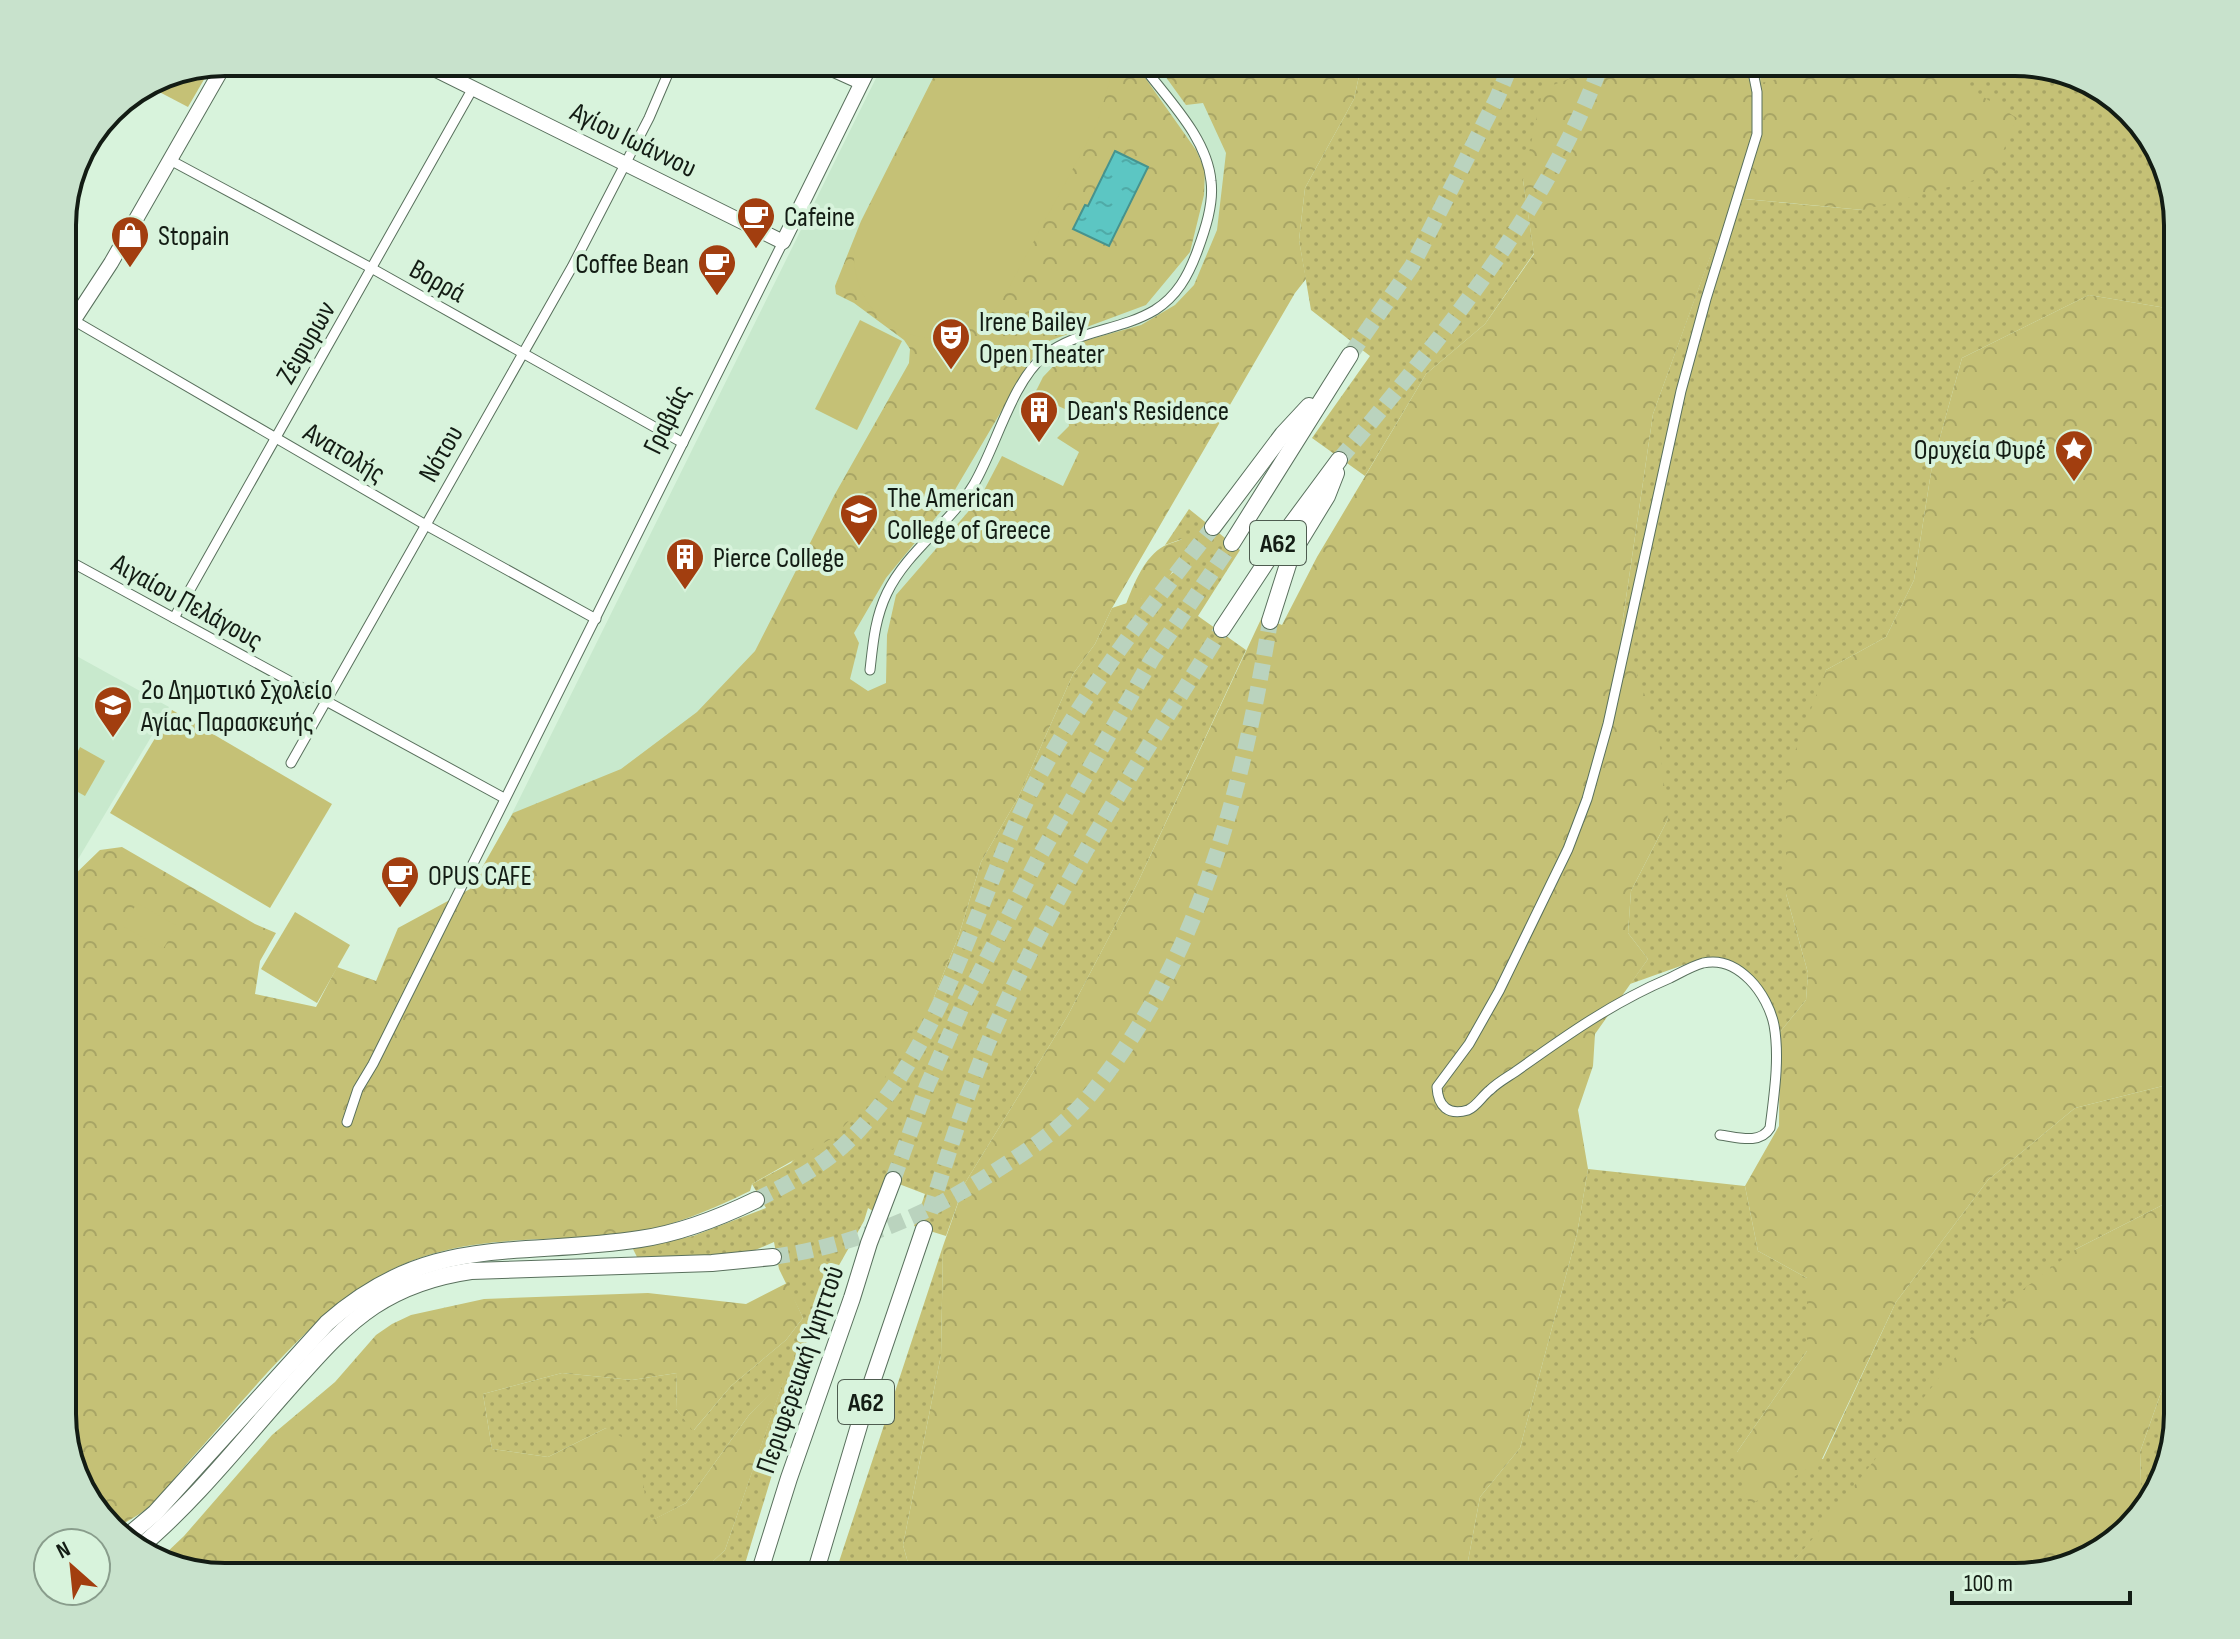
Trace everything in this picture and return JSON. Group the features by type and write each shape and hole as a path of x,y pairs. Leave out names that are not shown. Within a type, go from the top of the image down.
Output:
{"highway":[{"name":"Α62","path":"1232,543 1350,355"},
{"path":"1213,527 1283,434 1331,382"},
{"name":"Α62","path":"1222,629 1288,529 1339,460 1327,496 1291,555 1270,621"},
{"name":"Περιφερειακή Υμηττού","path":"762,1563 893,1180"},
{"path":"133,1531 155,1513 327,1323 357,1299 392,1278 424,1265 470,1253 660,1236 728,1214 756,1200"},
{"name":"Α62","path":"818,1563 876,1369 924,1229"},
{"path":"147,1541 180,1511 337,1336 374,1306 406,1289 471,1271 712,1263 773,1257"}],"street":[{"path":"76,316 111,263 218,76"},
{"name":"Αγίου Ιωάννου","path":"453,76 783,242"},
{"name":"Νότου","path":"291,763 524,352 626,164 667,76"},
{"path":"841,76 861,85"},
{"name":"Γραβιάς","path":"347,1122 358,1089 865,76"},
{"path":"870,670 876,624 889,590 903,567 974,484 1016,396 1040,359 1089,332 1128,322 1156,309 1176,293 1193,263 1210,205 1212,184 1208,165 1189,128 1150,76"},
{"path":"1720,1135 1758,1139 1766,1136 1770,1128 1775,1053 1774,1025 1765,1000 1750,980 1737,970 1714,963 1703,963 1654,984 1592,1018 1490,1090 1472,1108 1458,1112 1446,1110 1438,1101 1437,1087 1469,1044 1499,991 1568,849 1587,799 1608,724 1681,391 1757,134 1754,76"},
{"name":"Ζέφυρων","path":"174,618 473,88"},
{"name":"Βορρά","path":"170,160 524,352 683,443"},
{"name":"Ανατολής","path":"76,322 424,524 596,619"},
{"name":"Αιγαίου Πελάγους","path":"76,565 504,798"}],"shaded area":[{"name":"The American College of Greece","path":"877,76 1281,76 1225,250 926,786 470,889 497,844"},
{"name":"2ο Δημοτικό Σχολείο Αγίας Παρασκευής","path":"76,656 169,707 76,863"}],"green space":[{"path":"934,76 1144,76 1196,150 1205,170 1204,195 1190,252 1146,305 1041,344 946,505 886,578 854,633 859,643 850,679 868,691 886,683 887,635 896,595 980,498 1002,456 1063,486 1079,452 1057,438 1069,426 1067,410 1034,395 1043,377 1062,357 1084,341 1141,325 1175,305 1194,285 1217,230 1226,153 1203,103 1186,105 1165,76 1359,76 1354,99 1305,188 1299,240 1306,279 1112,608 1095,644 1073,674 1019,796 981,862 959,935 934,997 878,1089 834,1137 752,1184 750,1191 692,1216 630,1233 506,1241 446,1250 387,1272 359,1289 307,1332 163,1492 124,1523 101,1497 91,1480 81,1453 76,1424 76,873 100,850 122,847 276,933 260,961 255,994 316,1007 337,967 376,981 398,928 470,889 513,813 621,769 697,712 755,651 835,494 909,363 910,349 904,340 854,303 836,294 835,286 861,221"},
{"path":"937,76 1110,76 1097,124 1000,304 961,333 938,338 900,331 879,316 863,295 855,270 855,245 867,210"},
{"path":"1359,76 1601,76 1523,180 1534,253 1485,324 1426,374 1365,476 1312,438 1370,356 1311,310 1299,240 1305,188 1354,99"},
{"path":"1576,76 1746,76 1761,83 1791,76 1950,76 2017,118 1993,175 1863,210 1745,199 1717,238 1653,414 1621,632 1658,730 1668,819 1631,891 1628,933 1648,959 1595,1034 1593,1066 1578,1110 1588,1169 1577,1234 1520,1448 1480,1497 1468,1563 908,1563 903,1545 941,1355 943,1246 965,1183 1067,1017 1138,882 1262,617 1282,625 1317,557 1426,374 1485,324 1534,254 1523,180 1543,89"},
{"path":"1760,76 1793,76 1760,84"},
{"path":"1939,76 2015,76 2054,81 2090,96 2106,107 2133,134 2149,159 2163,205 2164,308 2089,295 1962,358 1932,466 1914,580 1886,637 1826,670 1786,894 1808,973 1806,1000 1780,1032 1759,985 1740,966 1703,958 1630,984 1648,959 1628,933 1631,891 1668,819 1621,632 1653,414 1717,237 1744,199 1863,210"},
{"path":"205,77 188,107 159,92"},
{"path":"2089,295 2164,308 2164,1086 2075,1108 1988,1180 1896,1302 1822,1459 1749,1506 1737,1452 1807,1351 1807,1278 1758,1251 1745,1186 1779,1126 1780,1032 1806,1000 1808,973 1786,894 1786,775 1826,670 1886,637 1914,580 1932,466 1962,358"},
{"path":"860,320 902,341 857,430 815,409"},
{"path":"1189,509 1240,550 1198,616 1246,650 1138,882 1067,1017 965,1183 946,1236 914,1226 925,1194 886,1179 873,1211 868,1208 864,1221 829,1283 800,1359 791,1412 745,1563 711,1563 725,1550 783,1382 749,1415 686,1503 647,1523 606,1428 548,1457 492,1449 483,1394 562,1373 632,1380 677,1373 676,1409 694,1430 731,1386 786,1340 803,1318 779,1269 774,1242 746,1254 637,1257 633,1249 693,1236 766,1208 752,1184 791,1163 934,997 959,935 981,862 1019,796 1073,674 1095,644 1112,608 1142,598 1176,570 1182,539 1165,545"},
{"path":"1182,539 1187,542 1165,582 1149,595 1126,604 1140,572 1151,557 1164,546"},
{"path":"172,710 332,804 270,908 110,813"},
{"path":"80,747 105,761 85,796 76,791 76,755"},
{"path":"137,903 177,926 163,949 123,926"},
{"path":"295,912 350,945 317,1003 261,969"},
{"path":"2164,1086 2164,1204 2076,1249 1792,1563 1468,1563 1480,1497 1520,1448 1577,1234 1588,1169 1745,1186 1758,1251 1807,1278 1807,1351 1737,1452 1823,1459 1896,1302 1988,1180 2075,1108"},
{"path":"2164,1204 2164,1384 2140,1452 2141,1493 2133,1505 2098,1538 2081,1548 2044,1560 2025,1563 1791,1563 1987,1317 2076,1249"},
{"path":"943,1246 941,1355 903,1545 908,1563 839,1563"},
{"path":"787,1283 803,1318 786,1340 731,1386 693,1431 676,1409 677,1373 632,1380 562,1373 483,1394 492,1449 548,1457 606,1428 639,1447 648,1522 686,1503 749,1415 784,1380 725,1550 711,1563 215,1563 168,1551 272,1435 335,1382 376,1335 411,1315 484,1299 648,1293 746,1304"},
{"path":"2164,1384 2163,1434 2156,1462 2141,1493 2140,1452"}],"water":[{"path":"1115,151 1148,167 1109,246 1073,229"}],"tunnel":[{"path":"1350,355 1412,266 1506,76"},
{"path":"1339,460 1415,368 1488,272 1552,170 1596,76"},
{"path":"756,1200 812,1169 843,1146 878,1108 907,1066 954,972 1015,826 1056,746 1119,650 1213,527"},
{"path":"893,1180 927,1086 961,1009 1038,859 1152,659 1232,543"},
{"path":"773,1257 855,1238 932,1207 1039,1142 1090,1095 1128,1043 1161,987 1188,930 1211,870 1246,747 1270,621"},
{"path":"930,1212 976,1074 1044,925 1100,825 1222,629"}],"place":[{"name":"Cafeine","path":"756,250"},
{"name":"Stopain","path":"130,269"},
{"name":"Coffee Bean","path":"717,297"},
{"name":"Irene Bailey Open Theater","path":"951,371"},
{"name":"Dean's Residence","path":"1039,444"},
{"name":"Ορυχεία Φυρέ","path":"2074,483"},
{"name":"The American College of Greece","path":"859,547"},
{"name":"Pierce College","path":"685,591"},
{"name":"2ο Δημοτικό Σχολείο Αγίας Παρασκευής","path":"113,739"},
{"name":"OPUS CAFE","path":"400,909"}]}
